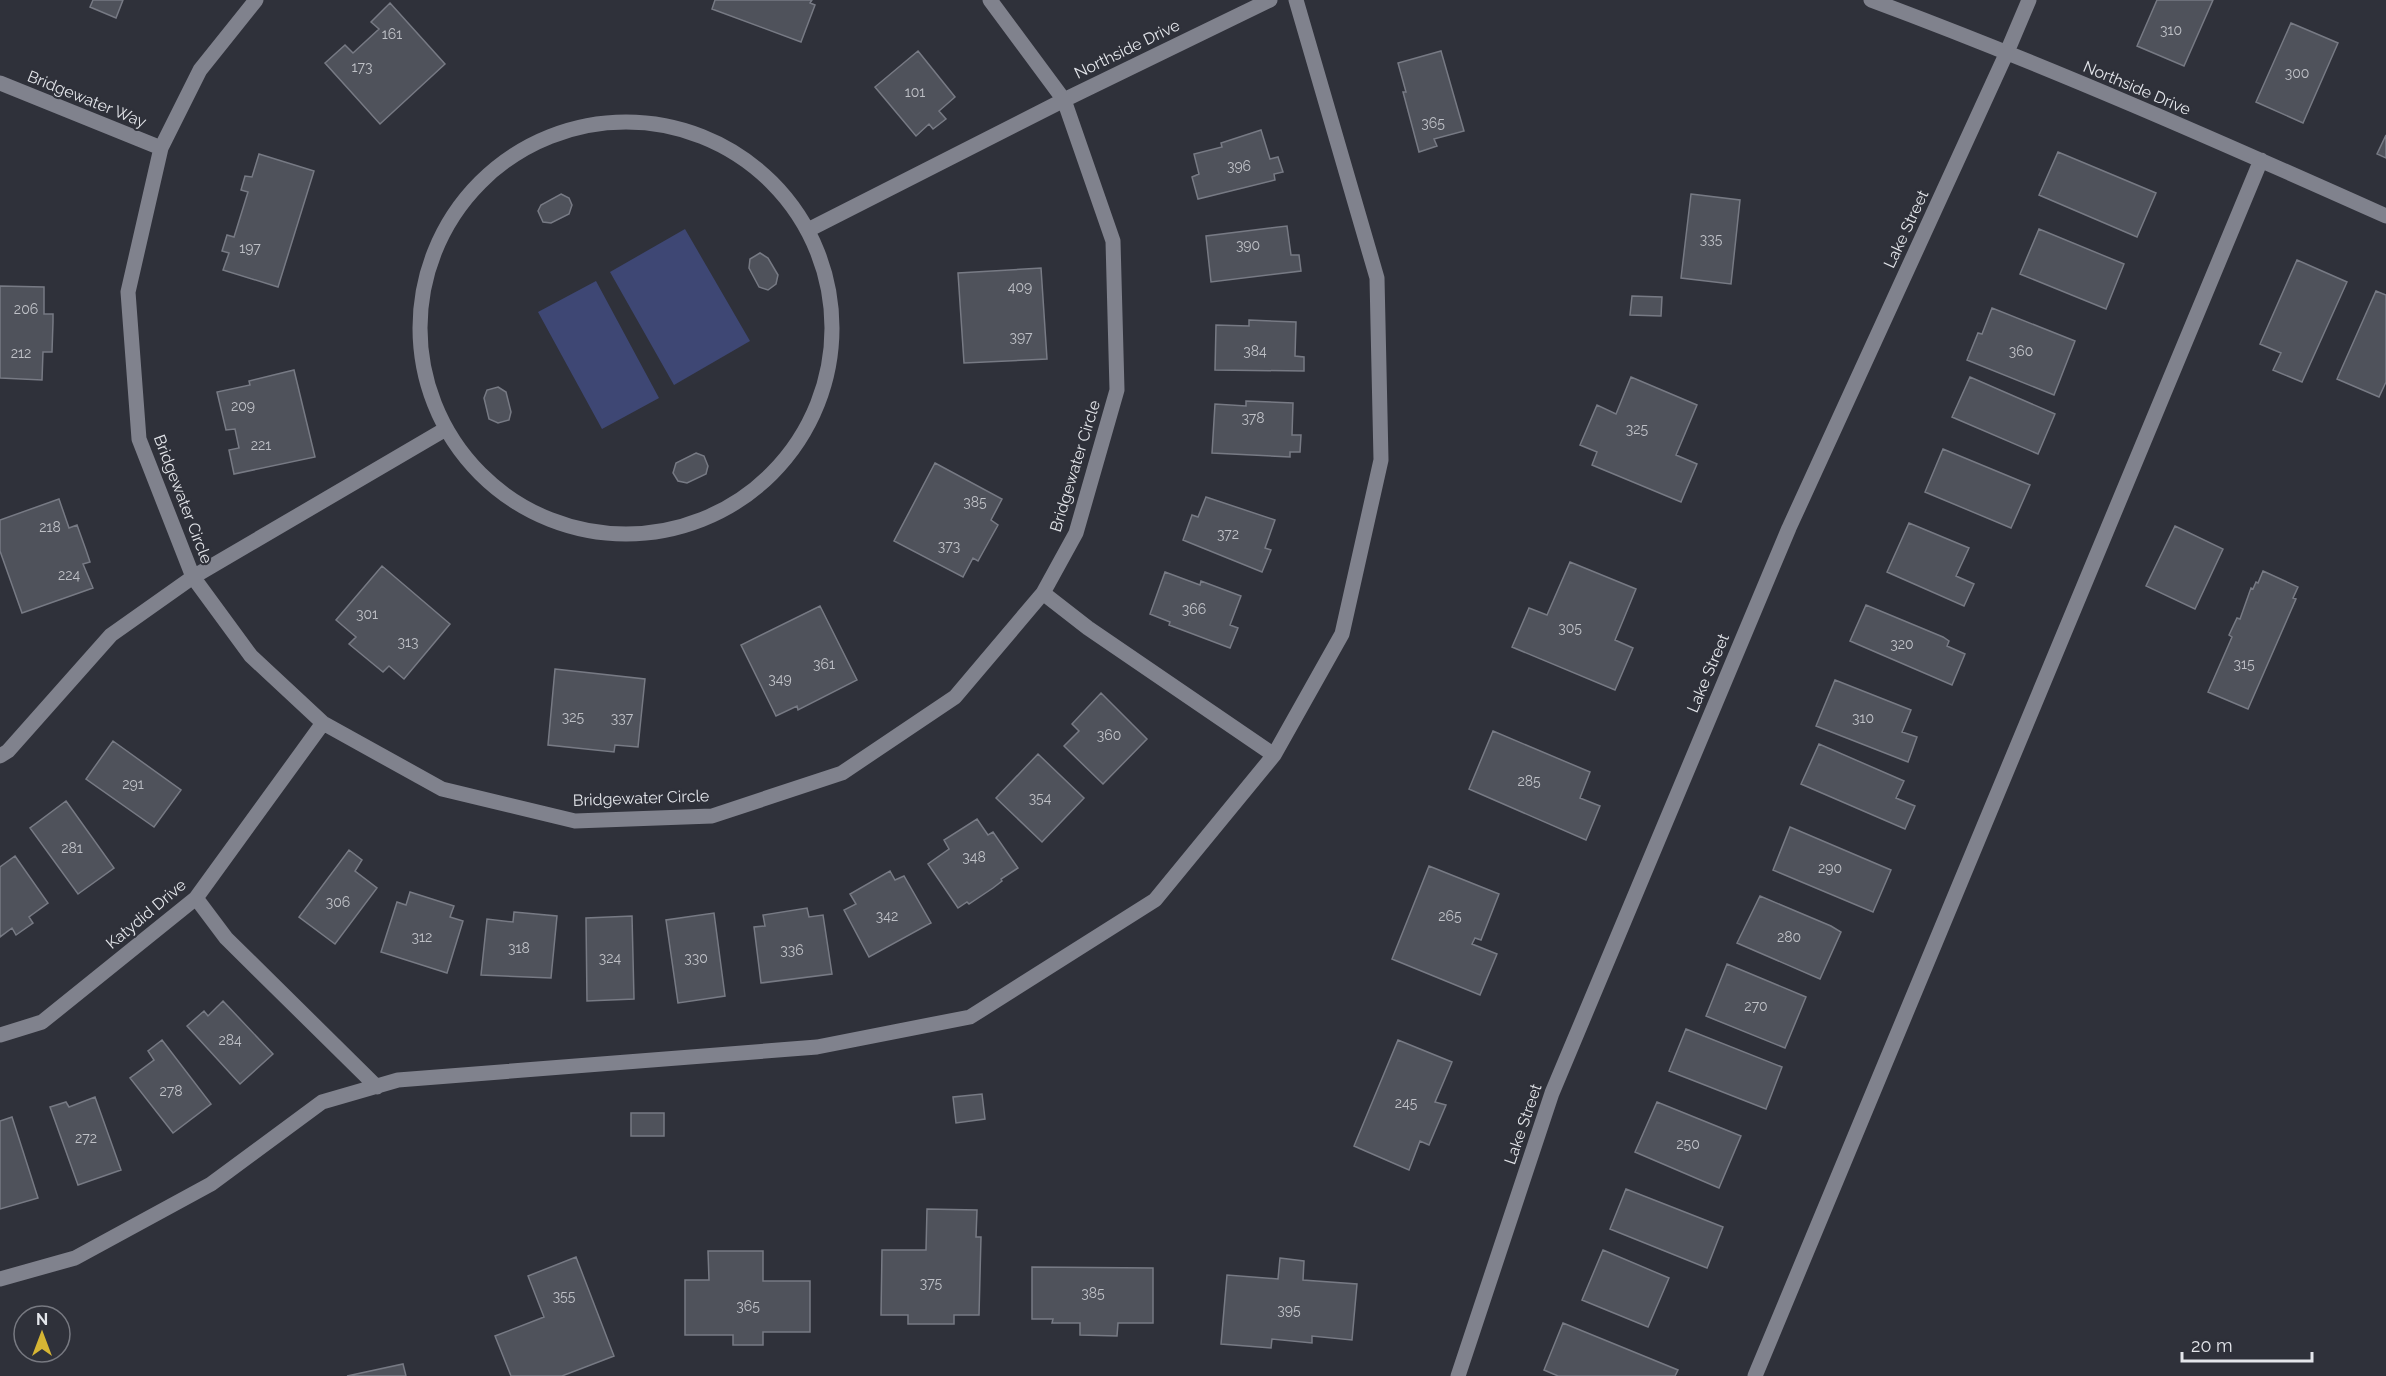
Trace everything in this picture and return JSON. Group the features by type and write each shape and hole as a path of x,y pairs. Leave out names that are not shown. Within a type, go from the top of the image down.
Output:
{"street":[{"name":"Bridgewater Circle","path":"256,0 200,70 161,148 128,292 139,439 193,577 251,656 323,723 442,789 575,821 712,816 842,773 955,697 1043,593 1076,533 1117,390 1113,241 1064,99 990,0"},
{"name":"Northside Drive","path":"810,230 1064,99 1270,0"},
{"path":"0,1279 75,1258 211,1184 322,1102 398,1080 817,1047 970,1017 1155,900 1274,755 1342,634 1381,460 1377,278 1296,0"},
{"name":"Northside Drive","path":"1871,0 2007,52 2386,216"},
{"name":"Lake Street","path":"1458,1376 1556,1083 1789,528 2029,0"},
{"name":"Bridgewater Way","path":"0,83 161,148"},
{"path":"653,122 674,128 716,141 770,177 810,230 833,297 831,370 804,437 757,490 694,525 622,536 552,523 490,486 444,430 421,369 419,303 437,240 449,222 474,186 525,146 587,124 653,122"},
{"path":"1755,1376 2261,160"},
{"path":"3,750 111,635 193,577 444,430"},
{"path":"1043,593 1088,628 1274,755"},
{"name":"Katydid Drive","path":"0,1035 42,1022 196,898 323,723"},
{"path":"196,898 226,939 377,1086"}],"shaded area":[{"path":"685,229 750,341 674,385 610,272"},
{"path":"596,281 659,398 602,429 538,312"}],"building":[{"path":"93,0 123,0 116,18 90,7"},
{"path":"715,0 812,0 810,3 815,5 801,42 712,9"},
{"path":"2157,0 2213,0 2184,66 2137,46"},
{"path":"390,3 445,64 380,124 325,63 345,45 353,53 379,29 371,22"},
{"path":"2291,23 2338,43 2303,123 2256,102"},
{"path":"918,51 955,97 939,111 946,119 933,129 929,124 916,136 875,87"},
{"path":"1441,51 1464,131 1434,139 1437,146 1419,152 1398,63"},
{"path":"1261,130 1270,159 1278,157 1283,172 1274,174 1275,180 1198,199 1192,177 1199,174 1194,154 1222,147 1221,143"},
{"path":"2386,135 2386,158 2377,154"},
{"path":"2058,152 2156,193 2137,237 2039,195"},
{"path":"259,154 314,171 278,287 223,270 229,253 222,251 227,235 234,237 248,192 241,190 245,176 252,177"},
{"path":"561,194 569,198 572,205 569,214 551,223 543,222 538,211 541,205"},
{"path":"1691,194 1740,200 1731,284 1681,278"},
{"path":"1287,226 1291,255 1299,255 1301,271 1211,282 1206,236"},
{"path":"2039,229 2124,264 2106,309 2020,274"},
{"path":"760,253 768,258 778,275 776,284 768,290 759,287 749,268 750,259"},
{"path":"2297,260 2347,282 2302,382 2273,370 2281,353 2260,344"},
{"path":"1041,268 1047,359 964,363 958,273"},
{"path":"0,286 44,287 44,314 53,314 53,322 52,352 43,352 42,380 0,378"},
{"path":"2376,291 2386,295 2386,382 2379,397 2337,379"},
{"path":"1632,296 1662,297 1661,316 1630,315"},
{"path":"1992,308 2075,341 2054,395 1967,360 1978,333 1982,334"},
{"path":"1249,320 1296,322 1295,356 1304,357 1304,371 1215,370 1216,325 1249,326"},
{"path":"294,370 315,457 234,474 229,450 239,448 235,429 226,430 217,392 250,385 249,381"},
{"path":"1631,377 1697,405 1676,455 1697,464 1681,502 1592,465 1597,452 1580,445 1597,405 1616,414"},
{"path":"1970,377 2055,414 2038,454 1952,417"},
{"path":"498,387 506,392 511,412 509,420 498,423 489,419 484,398 487,390"},
{"path":"1246,401 1293,403 1292,435 1301,435 1300,452 1290,452 1290,457 1212,453 1215,404 1246,406"},
{"path":"1943,449 2030,485 2011,528 1925,492"},
{"path":"696,453 704,456 708,466 706,474 687,483 678,481 673,473 676,463"},
{"path":"935,463 1002,499 991,520 998,525 978,561 973,558 963,577 894,541"},
{"path":"1206,497 1275,520 1265,548 1271,550 1262,572 1183,540 1192,515 1198,517"},
{"path":"59,499 69,528 77,525 90,562 83,564 93,588 22,613 0,551 0,520"},
{"path":"1909,523 1969,548 1956,576 1974,584 1964,606 1887,572"},
{"path":"2175,526 2223,549 2195,609 2146,586"},
{"path":"1570,562 1636,589 1615,640 1633,648 1615,690 1512,647 1529,608 1547,615"},
{"path":"382,566 450,624 404,679 389,666 383,672 349,644 356,637 336,620"},
{"path":"2263,571 2298,587 2293,598 2296,599 2248,709 2208,692 2232,637 2229,635 2237,618 2240,619 2251,588 2253,589 2256,582 2258,583"},
{"path":"1165,572 1200,585 1201,581 1241,596 1230,625 1238,628 1230,648 1169,625 1170,622 1150,614"},
{"path":"1866,605 1943,637 1949,641 1947,646 1965,654 1952,685 1850,641"},
{"path":"820,606 857,680 798,710 797,706 776,716 741,645"},
{"path":"555,669 645,679 638,747 615,745 614,752 548,745"},
{"path":"1835,680 1911,710 1902,732 1917,737 1908,762 1816,726"},
{"path":"1101,693 1147,739 1103,784 1064,746 1079,731 1072,724"},
{"path":"1493,731 1590,772 1580,798 1600,806 1586,840 1469,789"},
{"path":"113,741 181,790 154,827 86,779"},
{"path":"1819,744 1904,781 1896,798 1915,806 1905,829 1801,784"},
{"path":"1038,754 1084,798 1042,842 996,798"},
{"path":"66,801 114,868 78,894 30,828"},
{"path":"977,819 988,835 993,832 1018,868 969,904 967,902 958,908 928,864 949,849 944,840"},
{"path":"1790,827 1891,870 1873,912 1773,870"},
{"path":"349,850 362,860 355,871 377,888 335,944 299,917"},
{"path":"15,856 48,903 29,917 33,923 16,935 12,928 0,937 0,867"},
{"path":"1429,866 1499,894 1481,940 1475,938 1472,944 1497,954 1480,995 1392,959"},
{"path":"890,871 895,880 904,876 931,923 869,957 844,910 856,904 850,894"},
{"path":"410,892 454,906 450,917 463,921 447,973 381,952 397,902 406,905"},
{"path":"1760,896 1841,932 1820,979 1737,943"},
{"path":"807,908 809,917 823,915 832,974 761,983 754,927 765,926 763,915"},
{"path":"514,912 557,916 551,978 481,975 487,919 513,922"},
{"path":"714,913 725,996 678,1003 666,920"},
{"path":"632,916 634,999 587,1001 586,918"},
{"path":"1727,964 1806,997 1785,1048 1706,1016"},
{"path":"223,1001 273,1054 240,1084 187,1026 204,1011 208,1016"},
{"path":"1686,1029 1782,1067 1766,1109 1669,1071"},
{"path":"162,1040 211,1104 173,1133 130,1078 154,1060 148,1051"},
{"path":"1398,1040 1452,1062 1435,1102 1446,1105 1429,1145 1420,1141 1409,1170 1354,1146"},
{"path":"982,1094 985,1119 956,1123 953,1097"},
{"path":"95,1097 121,1170 78,1185 50,1107 66,1102 69,1107"},
{"path":"1657,1102 1741,1136 1719,1188 1635,1152"},
{"path":"631,1113 664,1113 664,1136 631,1136"},
{"path":"12,1117 38,1198 0,1209 0,1121"},
{"path":"1626,1189 1723,1227 1707,1268 1610,1229"},
{"path":"927,1209 977,1210 976,1237 981,1237 979,1315 954,1315 954,1324 908,1324 908,1315 881,1315 882,1250 926,1250"},
{"path":"1603,1250 1669,1278 1648,1327 1582,1300"},
{"path":"708,1251 763,1251 763,1281 810,1281 810,1332 763,1332 763,1345 733,1345 733,1335 685,1335 685,1280 709,1280"},
{"path":"576,1257 614,1356 562,1376 511,1376 495,1336 544,1317 528,1276"},
{"path":"1280,1258 1304,1261 1303,1280 1357,1284 1352,1340 1312,1336 1312,1343 1272,1339 1271,1348 1221,1344 1227,1275 1278,1279"},
{"path":"1032,1267 1153,1268 1153,1323 1118,1323 1117,1336 1080,1335 1080,1323 1052,1323 1053,1319 1032,1319"},
{"path":"1563,1323 1678,1370 1675,1376 1558,1376 1544,1370"},
{"path":"403,1364 406,1376 347,1376"}]}
